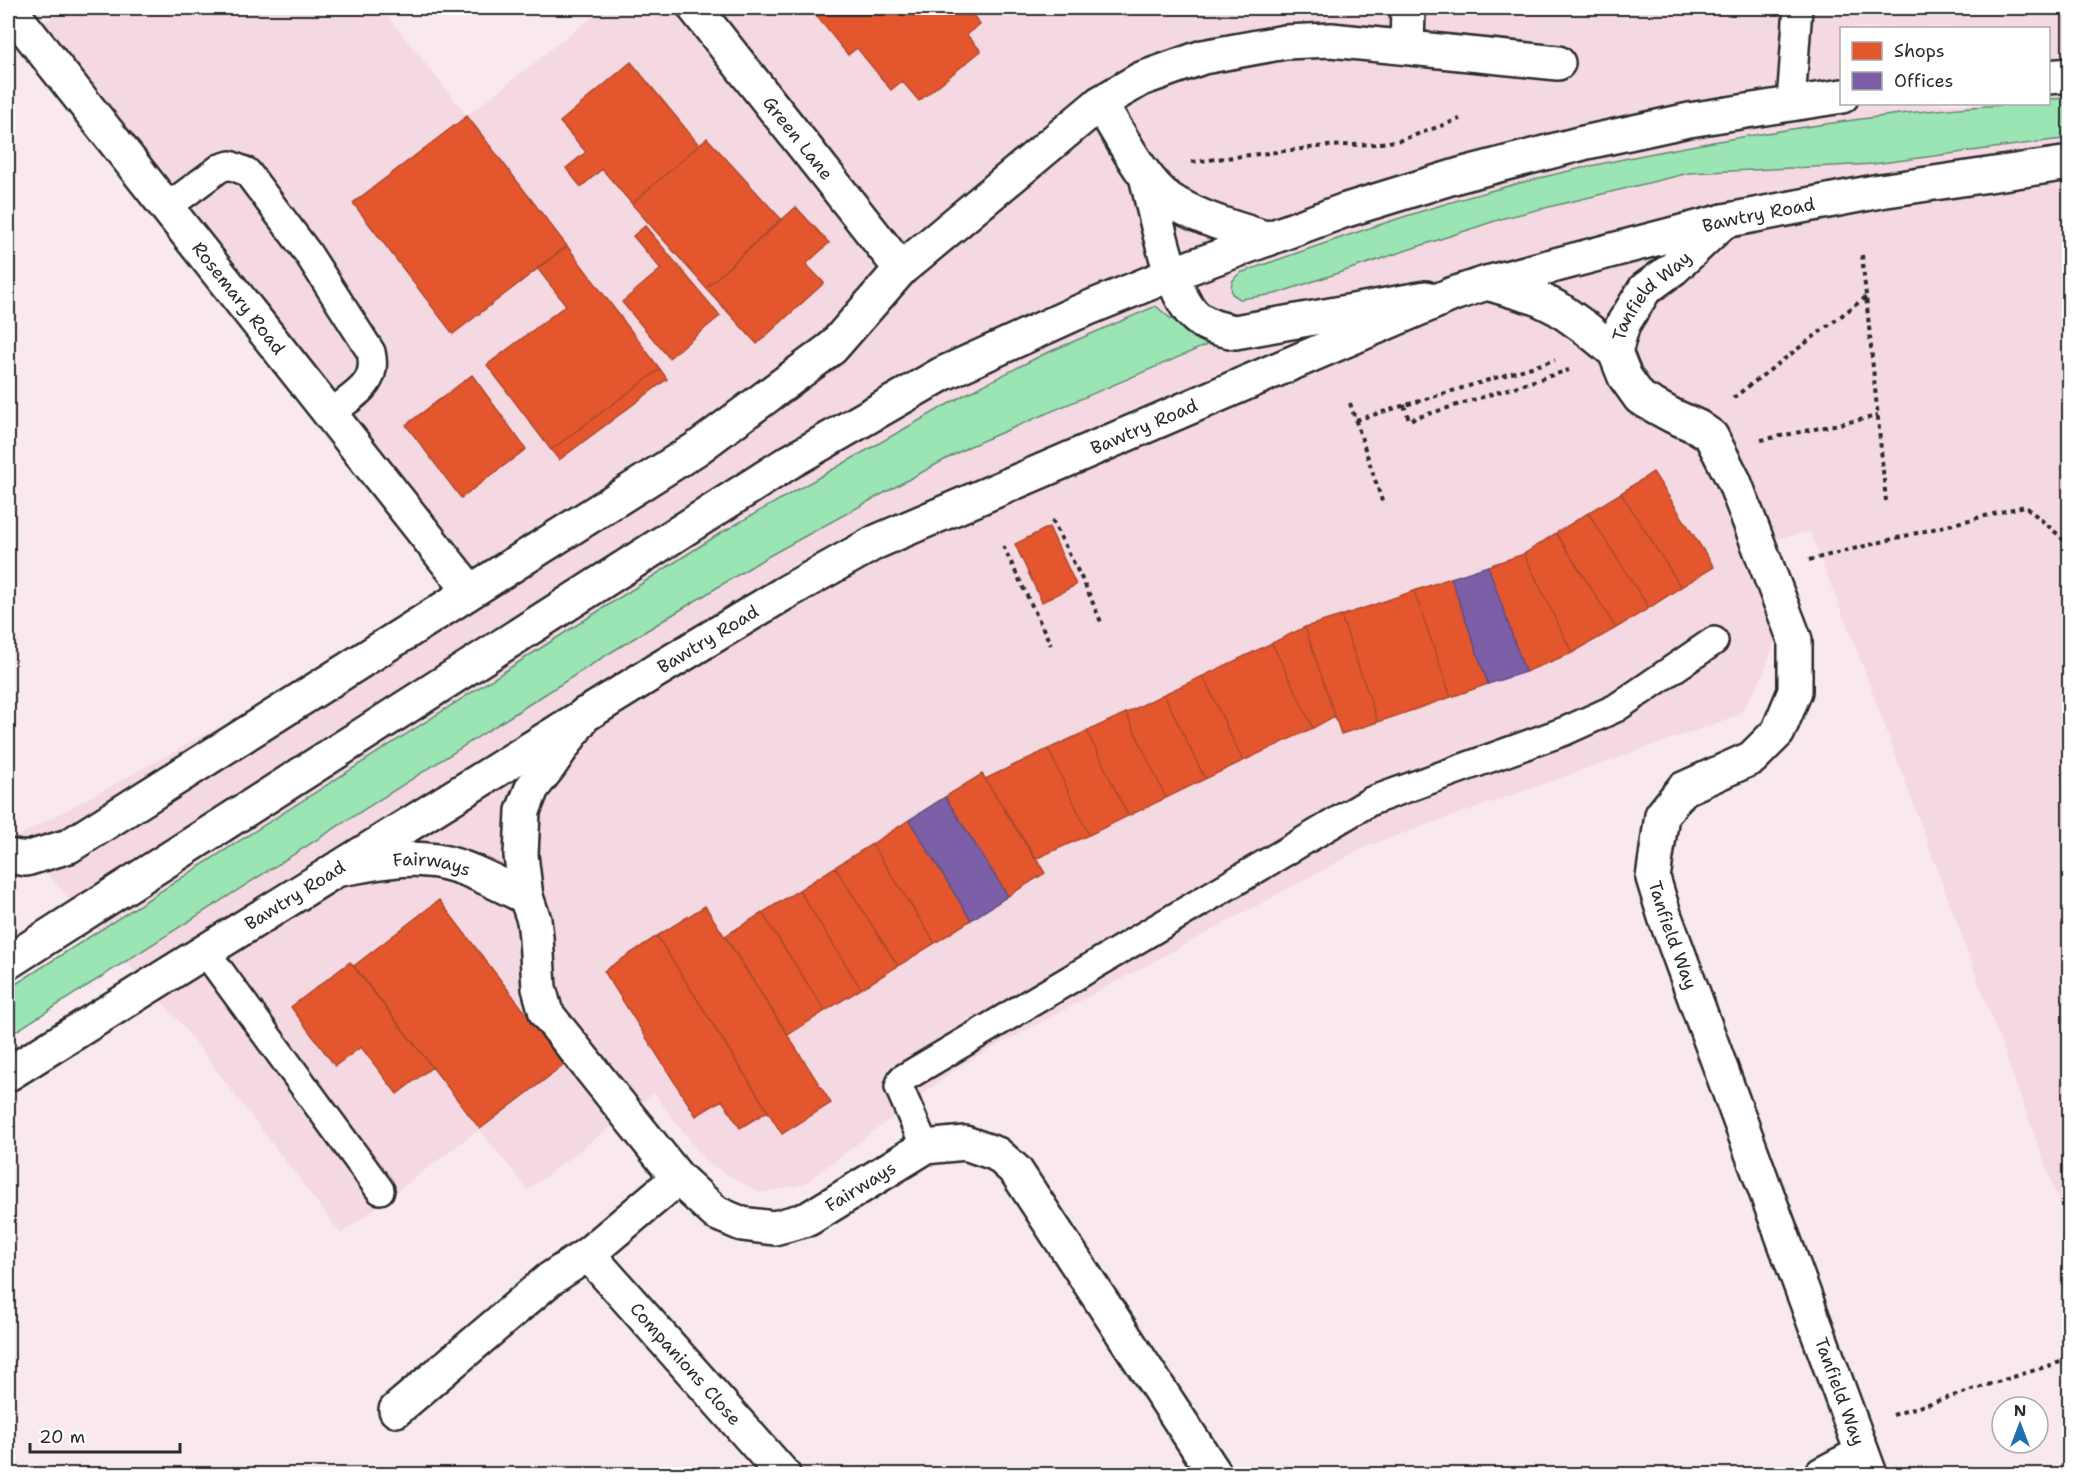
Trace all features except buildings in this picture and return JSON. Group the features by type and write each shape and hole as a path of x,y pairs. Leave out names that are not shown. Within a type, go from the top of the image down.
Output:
{"street":[{"name":"Rosemary Road","path":"9,8 470,591"},
{"name":"Green Lane","path":"695,8 901,268"},
{"path":"1407,46 1408,8"},
{"path":"8,856 26,859 69,846 696,449 832,348 901,268 1100,103 1141,79 1203,57 1226,52 1285,42 1331,40 1558,63"},
{"path":"2050,77 2070,75"},
{"path":"8,962 786,464 942,374 1074,314 1172,274 1343,211 1583,142 1652,127 1840,96"},
{"name":"Bawtry Road","path":"1100,103 1146,176 1169,199 1205,218 1268,238"},
{"name":"Bawtry Road","path":"8,1074 585,714 783,594 876,542 1453,294 1487,283 1724,221 1880,191 2070,163"},
{"name":"Bawtry Road","path":"1146,176 1172,274 1185,304 1196,317 1210,327 1235,332 1453,294"},
{"name":"Tanfield Way","path":"1615,352 1623,324 1645,289 1674,268 1724,221"},
{"name":"Tanfield Way","path":"1487,283 1537,298 1559,309 1615,352 1625,377 1640,398 1698,427 1711,436 1734,481 1795,640 1795,691 1778,732 1752,758 1683,789 1662,815 1653,878 1665,917 1862,1452"},
{"name":"Fairways","path":"585,714 532,788 523,811 521,855 526,897 534,920 539,988 546,1013 678,1178 716,1214 742,1224 774,1228 808,1219 925,1147 965,1143 997,1154 1016,1171 1215,1474"},
{"name":"Fairways","path":"331,871 388,860 428,860 462,868 526,897"},
{"path":"396,1410 550,1279 588,1254 678,1178"},
{"name":"Companions Close","path":"588,1254 783,1474"},
{"path":"1822,1474 1862,1452"}],"lane":[{"path":"1791,103 1798,8"},
{"path":"166,208 220,168 230,165 247,172 266,195 371,352 373,364 369,382 331,413"},
{"path":"925,1147 899,1087 902,1079 1371,801 1564,731 1616,708 1714,641"},
{"path":"205,951 380,1190"}],"path":[{"path":"1146,176 1170,164 1401,140 1460,119"},
{"path":"1862,255 1886,501"},
{"path":"1731,400 1866,297"},
{"path":"1356,420 1477,380 1563,357"},
{"path":"1404,405 1409,420 1568,370"},
{"path":"1350,403 1383,504"},
{"path":"1759,441 1878,416"},
{"path":"1767,567 1820,557 2025,506 2061,537 2070,552"},
{"path":"1052,520 1101,622"},
{"path":"1003,546 1051,645"},
{"path":"1862,1452 2070,1359"}],"shaded area":[{"path":"66,8 381,8 467,116 603,8 2069,8 2069,1229 1863,666 1810,532 1756,543 1777,636 1762,677 1739,715 1367,846 960,1066 804,1184 761,1193 707,1163 654,1093 528,1190 479,1129 341,1234 179,1021 15,838 470,591 30,33"}],"green space":[{"path":"2069,98 2069,138 1874,164 1689,173 1504,218 1275,294 1240,299 1232,294 1232,282 1240,273 1427,209 1568,171 1765,133 1896,114 1957,108 2050,105 2050,99"},
{"path":"1156,306 1171,319 1214,342 968,447 767,557 605,656 10,1035 8,989 719,534 964,395 1042,355"}]}
